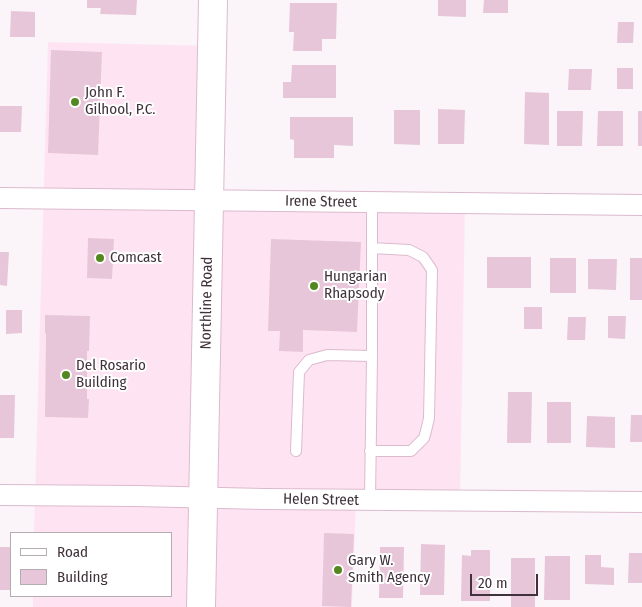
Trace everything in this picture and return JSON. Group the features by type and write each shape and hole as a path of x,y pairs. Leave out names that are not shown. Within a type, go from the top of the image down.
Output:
{"main road":[{"name":"Northline Road","path":"201,607 213,0"}],"street":[{"name":"Irene Street","path":"0,198 642,205"},
{"name":"Helen Street","path":"0,495 642,502"}],"lane":[{"path":"370,500 372,203"},
{"path":"370,451 411,451 424,438 429,418 432,270 423,257 410,250 372,248"},
{"path":"296,452 299,372 309,360 326,355 372,356"}],"shaded area":[{"path":"48,42 212,46 209,201 465,204 460,501 356,500 352,607 33,607 33,597 172,597 172,532 34,532"}],"building":[{"path":"87,0 137,0 136,15 100,14 101,8 87,8"},
{"path":"438,0 466,0 466,17 438,16"},
{"path":"484,0 508,0 508,13 483,13"},
{"path":"290,3 337,3 336,39 322,39 322,51 293,51 294,32 289,32"},
{"path":"11,11 35,12 35,37 10,37"},
{"path":"618,22 634,22 633,43 617,43"},
{"name":"John F. Gilhool, P.C.","path":"51,50 102,52 98,155 48,153"},
{"path":"292,65 336,65 336,98 283,98 283,82 291,82"},
{"path":"617,68 633,68 633,89 617,89"},
{"path":"569,69 592,69 591,90 568,90"},
{"path":"525,92 549,93 549,145 524,144"},
{"path":"0,106 22,106 21,132 0,132"},
{"path":"438,109 465,110 464,144 438,144"},
{"path":"394,110 420,110 420,145 394,144"},
{"path":"557,111 583,111 582,146 557,146"},
{"path":"598,111 623,111 623,146 597,146"},
{"path":"638,111 642,111 642,146 638,146"},
{"path":"290,117 353,117 353,146 334,145 334,158 294,158 294,140 290,139"},
{"name":"Comcast","path":"88,238 114,239 112,279 87,278"},
{"name":"Hungarian Rhapsody","path":"271,239 361,242 357,332 303,330 303,352 279,351 280,331 268,331"},
{"path":"0,252 9,252 7,286 0,285"},
{"path":"487,257 531,257 531,288 487,288"},
{"path":"550,258 576,258 576,293 550,293"},
{"path":"630,258 642,258 642,300 630,300"},
{"path":"588,259 617,259 616,290 588,289"},
{"path":"524,307 542,307 542,329 524,329"},
{"path":"6,310 22,310 22,333 6,334"},
{"name":"Del Rosario Building","path":"45,315 90,316 89,351 87,351 88,418 45,417"},
{"path":"608,316 626,316 625,339 608,338"},
{"path":"568,317 586,317 585,340 567,340"},
{"path":"508,392 532,392 531,443 507,443"},
{"path":"0,395 15,395 14,438 0,438"},
{"path":"547,402 571,402 571,443 547,443"},
{"path":"631,415 642,415 642,442 630,442"},
{"path":"587,416 615,417 615,448 586,447"},
{"name":"Gary W. Smith Agency","path":"324,533 354,534 351,607 322,606"},
{"path":"421,544 445,545 444,595 420,595"},
{"path":"0,547 10,547 10,590 0,590"},
{"path":"380,547 404,547 403,598 379,598"},
{"path":"471,550 490,550 490,601 461,601 462,555 471,556"},
{"path":"629,553 642,553 642,583 628,583"},
{"path":"585,555 601,555 601,567 614,568 614,585 585,584"},
{"path":"545,556 570,556 570,600 544,600"},
{"path":"511,558 535,558 535,607 511,607"}],"place":[{"name":"John F. Gilhool, P.C.","path":"75,102"},
{"name":"Comcast","path":"100,258"},
{"name":"Hungarian Rhapsody","path":"314,286"},
{"name":"Del Rosario Building","path":"66,375"},
{"name":"Gary W. Smith Agency","path":"338,570"}]}
